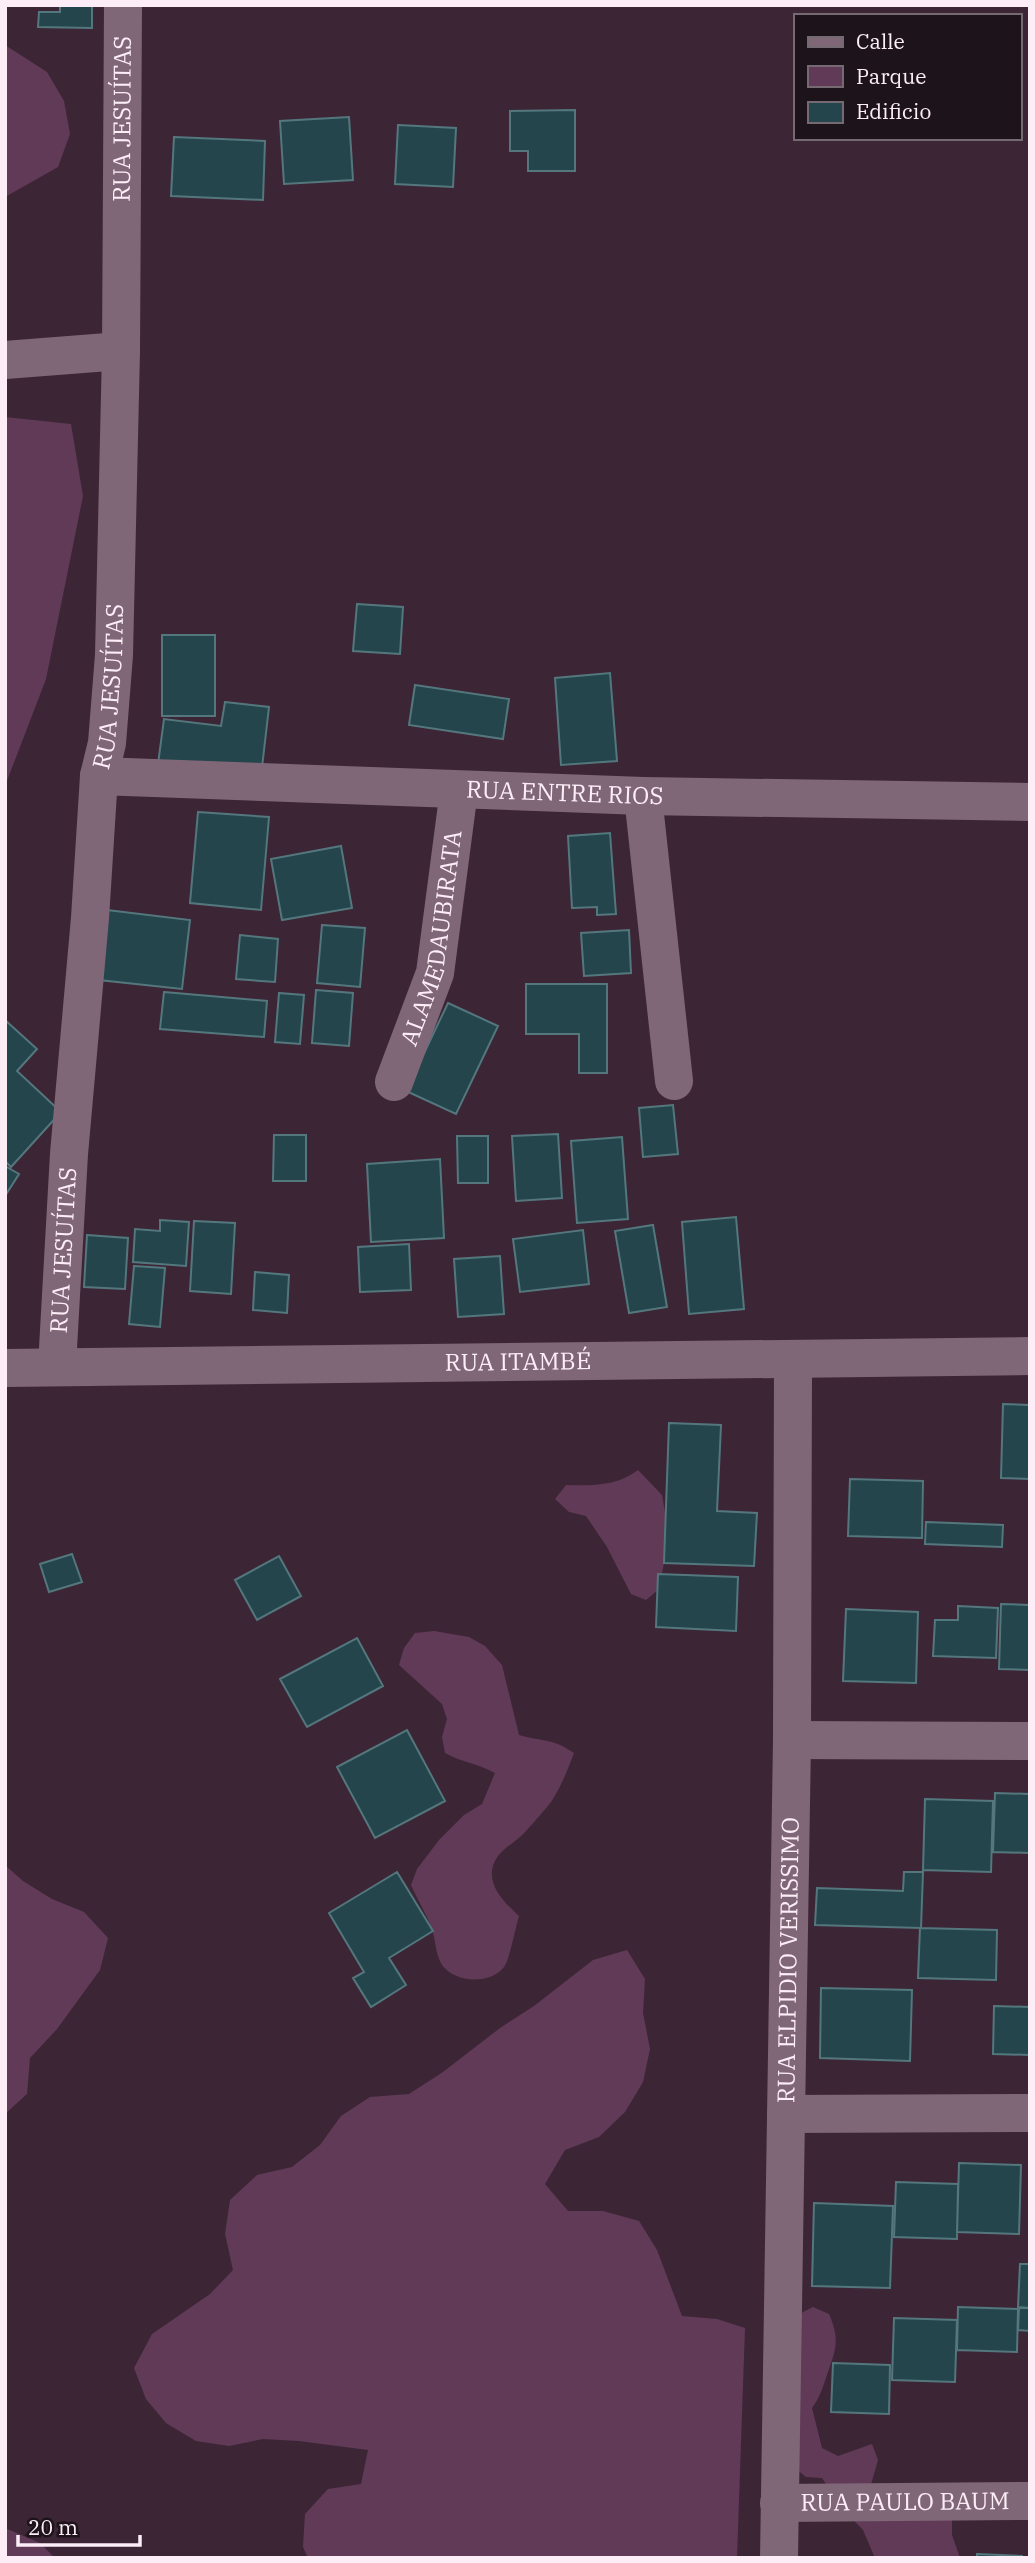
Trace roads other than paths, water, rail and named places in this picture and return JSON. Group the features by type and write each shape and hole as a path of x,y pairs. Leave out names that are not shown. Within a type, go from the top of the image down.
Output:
{"street":[{"name":"RUA JESUÍTAS","path":"57,1366 67,1180 90,918 99,776 107,743 114,654 121,351 123,5"},
{"path":"5,360 121,351"},
{"name":"RUA ENTRE RIOS","path":"99,776 643,796 1030,802"},
{"name":"ALAMEDAUBIRATA","path":"394,1082 435,973 459,790"},
{"path":"643,796 674,1082"},
{"name":"RUA ITAMBÉ","path":"5,1368 1030,1356"},
{"name":"RUA ELPIDIO VERISSIMO","path":"779,2558 792,1740 793,1360"},
{"path":"792,1740 1030,1741"},
{"path":"786,2114 1030,2113"},
{"name":"RUA PAULO BAUM","path":"779,2503 1030,2501"}]}
